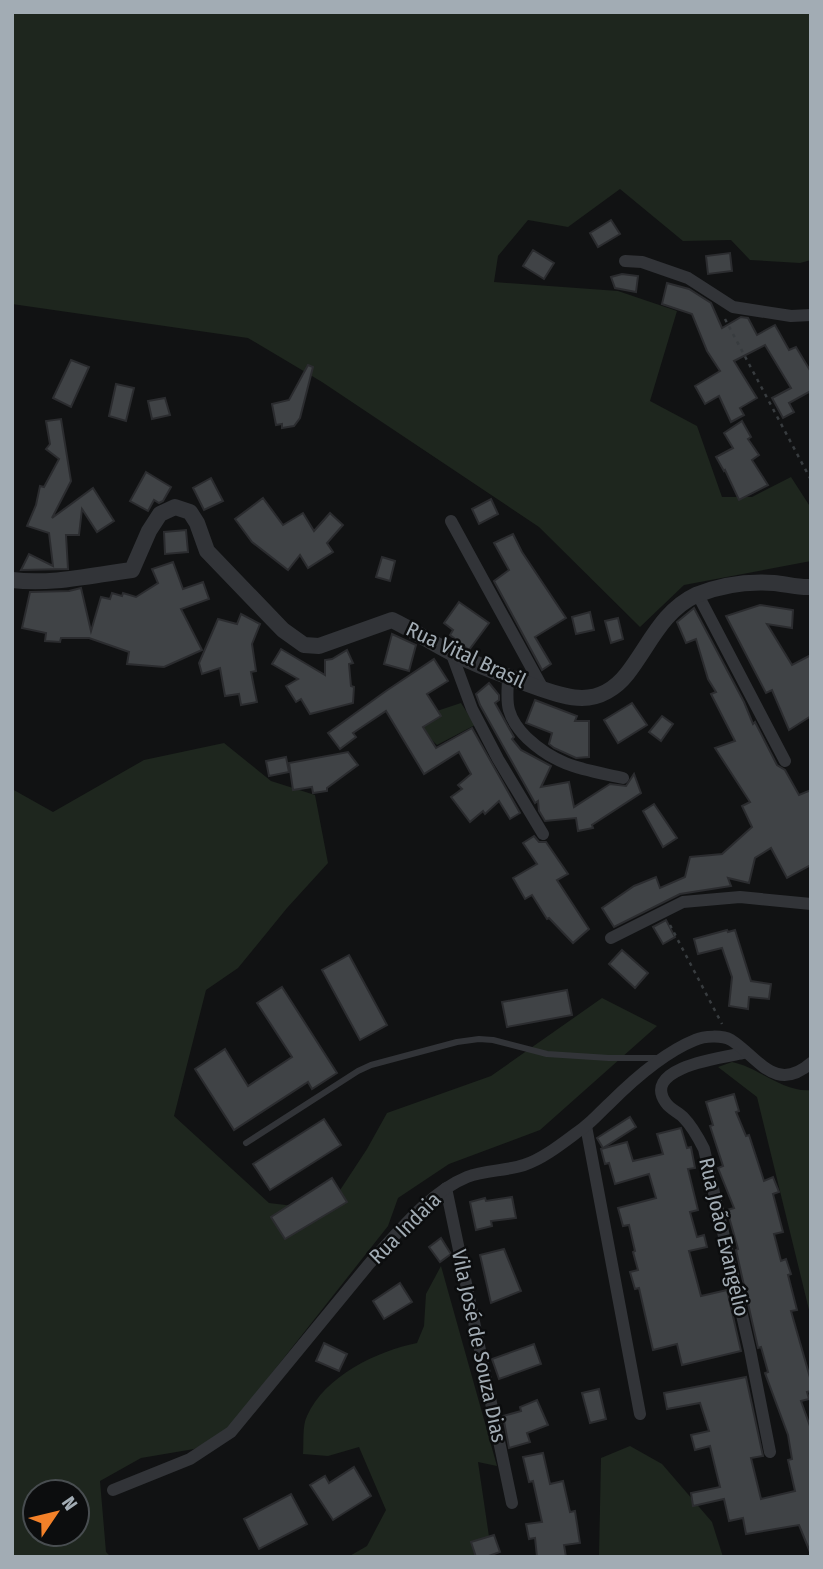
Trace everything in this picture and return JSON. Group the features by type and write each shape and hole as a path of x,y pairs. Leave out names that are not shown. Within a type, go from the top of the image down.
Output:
{"street":[{"path":"625,261 642,261 688,278 733,307 791,316 811,315"},
{"name":"Rua Vital Brasil","path":"12,580 68,580 132,570 149,531 160,514 175,507 190,512 207,551 283,630 303,645 319,646 392,620 451,652 508,677 567,697 583,698 600,696 615,686 627,674 670,613 683,602 728,585 761,582 811,587"},
{"path":"451,521 542,689"},
{"path":"698,595 785,761"},
{"path":"451,652 472,709 543,834"},
{"path":"508,677 510,713 519,729 537,747 574,767 623,778"},
{"path":"611,938 683,902 740,897 811,904"},
{"name":"Rua Indaia","path":"113,1490 190,1459 231,1432 360,1274 389,1242 446,1188 469,1177 525,1165 586,1126 634,1080 664,1058 696,1039 711,1036 729,1039"},
{"path":"729,1039 759,1066 774,1073 787,1076 811,1063"},
{"name":"Rua João Evangélio","path":"744,1053 689,1065 663,1082 661,1093 667,1104 683,1116 704,1149 750,1350 770,1452"},
{"path":"586,1126 640,1414"},
{"name":"Vila José de Souza Dias","path":"446,1188 512,1503"}],"lane":[{"path":"246,1143 358,1071 457,1042 493,1040 547,1054 664,1058"}],"path":[{"path":"719,299 726,324 811,480"},
{"path":"663,912 729,1039"}],"shaded area":[{"path":"12,12 811,12 811,260 800,263 750,260 731,240 683,241 620,189 568,227 528,220 498,256 494,282 618,291 677,311 650,401 697,426 722,497 752,497 791,477 811,508 811,561 684,585 640,627 539,527 322,382 248,338 12,304"},
{"path":"461,703 475,725 437,745 421,730 434,712"},
{"path":"224,743 271,781 315,795 328,863 238,968 206,990 174,1116 269,1203 327,1210 387,1113 491,1076 602,998 657,1026 540,1130 449,1164 398,1198 388,1226 223,1435 194,1449 141,1458 100,1481 106,1552 111,1557 12,1557 12,789 53,812 144,760"},
{"path":"732,1062 791,1088 811,1090 811,1318 757,1097 718,1067"},
{"path":"441,1266 497,1466 478,1462 492,1557 348,1557 367,1546 386,1510 359,1447 328,1456 303,1454 305,1420 315,1402 339,1377 385,1352 417,1343 424,1326 426,1294"},
{"path":"630,1446 662,1464 712,1522 723,1557 599,1557 601,1458"}],"building":[{"path":"611,220 620,234 598,247 590,233"},
{"path":"533,250 554,263 544,279 523,266"},
{"path":"730,253 732,271 708,274 706,256"},
{"path":"622,274 638,276 636,292 615,288 611,277"},
{"path":"667,283 689,289 711,303 722,328 741,317 748,318 757,335 775,325 789,350 796,347 811,372 811,391 789,403 794,412 783,418 772,398 791,388 765,345 734,361 757,398 740,408 744,415 731,422 719,396 705,404 695,386 720,371 707,351 692,314 662,304"},
{"path":"71,360 89,367 71,407 53,398"},
{"path":"308,365 313,367 300,418 294,426 282,428 282,424 276,425 272,404 289,400"},
{"path":"116,384 134,388 126,421 109,416"},
{"path":"165,398 170,415 152,419 148,401"},
{"path":"61,419 71,481 52,518 93,488 114,521 97,532 82,509 79,535 66,535 68,569 21,570 29,554 53,566 49,533 27,526 40,486 44,487 59,459 46,449 50,444 46,421"},
{"path":"742,421 751,437 748,439 759,455 752,460 768,485 739,500 716,457 733,448 724,433"},
{"path":"146,472 171,487 163,501 159,503 154,500 148,511 130,501"},
{"path":"211,478 223,501 204,510 193,488"},
{"path":"263,498 283,525 303,513 314,531 330,513 343,525 327,543 333,552 308,568 300,555 288,570 252,542 235,519"},
{"path":"491,499 498,514 479,524 472,509"},
{"path":"186,530 188,552 165,554 164,532"},
{"path":"513,534 566,618 535,637 551,664 542,670 494,581 509,570 494,543"},
{"path":"382,557 395,561 390,581 376,577"},
{"path":"173,562 183,589 203,582 209,599 181,609 202,650 164,667 127,664 129,652 89,638 45,641 46,633 22,628 30,592 81,588 91,631 101,597 110,599 112,593 122,596 123,593 136,597 158,583 152,569"},
{"path":"459,602 489,623 469,650 450,635 453,630 444,623"},
{"path":"760,605 793,610 792,628 767,624 792,665 811,655 811,716 789,730 772,690 766,693 726,616"},
{"path":"694,608 777,765 785,770 799,795 811,790 811,865 787,878 771,848 755,858 749,883 728,878 731,886 680,894 614,927 602,908 634,886 656,877 660,888 685,877 690,857 722,854 752,827 742,806 750,802 715,748 735,741 711,694 716,692 708,679 696,639 686,643 677,622"},
{"path":"590,612 594,630 576,634 572,617"},
{"path":"241,614 260,624 252,644 256,671 251,672 257,702 241,705 239,694 225,696 220,668 202,674 199,663 218,619 237,624"},
{"path":"618,618 623,639 611,643 605,621"},
{"path":"392,634 416,645 409,671 384,664"},
{"path":"281,649 325,675 325,660 347,650 353,663 349,664 351,686 354,687 353,703 310,714 301,699 296,702 286,686 298,679 272,664"},
{"path":"434,659 448,681 427,694 441,716 423,727 436,748 472,728 520,813 510,819 499,801 485,814 483,811 470,822 451,797 462,789 458,785 471,774 459,752 424,774 386,711 353,733 356,737 340,749 328,733"},
{"path":"489,683 499,695 499,700 495,703 514,737 512,739 521,750 551,766 541,787 569,782 574,807 610,784 626,786 634,774 641,793 592,825 593,828 578,831 576,818 545,821 539,811 538,801 535,803 480,705 476,694"},
{"path":"535,700 577,716 575,721 589,721 589,757 576,758 554,748 549,744 552,733 526,723"},
{"path":"632,703 647,725 618,743 604,720"},
{"path":"662,716 673,724 661,741 649,732"},
{"path":"348,752 358,765 327,788 327,791 313,793 312,787 293,790 289,763"},
{"path":"286,757 289,772 269,776 266,761"},
{"path":"654,804 677,838 663,847 643,811"},
{"path":"534,836 539,842 546,842 568,874 557,880 589,929 573,943 547,919 532,895 525,899 513,878 537,864 523,843"},
{"path":"666,920 675,937 663,944 653,927"},
{"path":"735,930 751,981 771,984 769,999 749,997 748,1009 729,1006 732,977 722,948 698,954 694,939"},
{"path":"622,950 648,973 635,988 609,964"},
{"path":"349,955 387,1025 360,1040 322,970"},
{"path":"282,987 337,1073 312,1089 308,1082 234,1130 195,1069 225,1049 248,1086 292,1057 257,1003"},
{"path":"567,990 572,1015 507,1027 502,1002"},
{"path":"734,1094 739,1111 736,1112 746,1136 749,1135 764,1181 773,1177 779,1192 773,1194 783,1232 774,1234 781,1261 786,1259 791,1274 788,1275 797,1310 791,1311 811,1381 811,1391 807,1392 809,1399 801,1401 811,1429 810,1552 799,1525 746,1534 743,1518 729,1521 724,1499 693,1506 691,1493 720,1487 710,1446 695,1450 691,1435 709,1431 700,1403 667,1409 664,1393 746,1377 763,1456 751,1458 761,1499 795,1491 788,1460 792,1459 788,1435 765,1373 768,1372 761,1347 758,1348 736,1250 738,1249 727,1210 734,1208 718,1168 723,1166 710,1126 713,1125 706,1102"},
{"path":"630,1117 636,1127 603,1148 597,1138"},
{"path":"324,1119 341,1145 270,1190 253,1164"},
{"path":"681,1128 687,1148 691,1147 695,1168 688,1169 698,1210 690,1212 697,1237 704,1235 707,1247 689,1251 701,1296 727,1290 741,1351 682,1365 677,1344 653,1350 639,1288 635,1289 630,1272 638,1270 629,1225 623,1226 618,1208 656,1198 649,1174 615,1184 609,1163 605,1164 601,1149 627,1142 633,1161 663,1154 657,1134"},
{"path":"332,1178 347,1202 285,1239 271,1217"},
{"path":"512,1197 516,1218 491,1221 492,1226 476,1230 470,1202 485,1198 486,1201"},
{"path":"441,1238 451,1254 440,1262 429,1247"},
{"path":"504,1249 521,1291 491,1303 480,1255"},
{"path":"400,1283 412,1302 384,1319 373,1301"},
{"path":"324,1343 347,1354 339,1371 316,1361"},
{"path":"534,1344 541,1364 499,1379 492,1359"},
{"path":"599,1389 606,1419 590,1423 582,1393"},
{"path":"537,1400 548,1425 527,1433 530,1442 509,1448 503,1416 521,1411 520,1407"},
{"path":"543,1453 550,1484 563,1481 570,1512 575,1511 580,1543 564,1545 566,1557 537,1557 535,1538 529,1539 526,1524 542,1522 533,1481 529,1482 523,1457"},
{"path":"354,1467 371,1496 333,1520 310,1485 325,1476 329,1483"},
{"path":"291,1494 307,1524 259,1549 244,1519"},
{"path":"494,1535 500,1552 476,1557 471,1542"}]}
